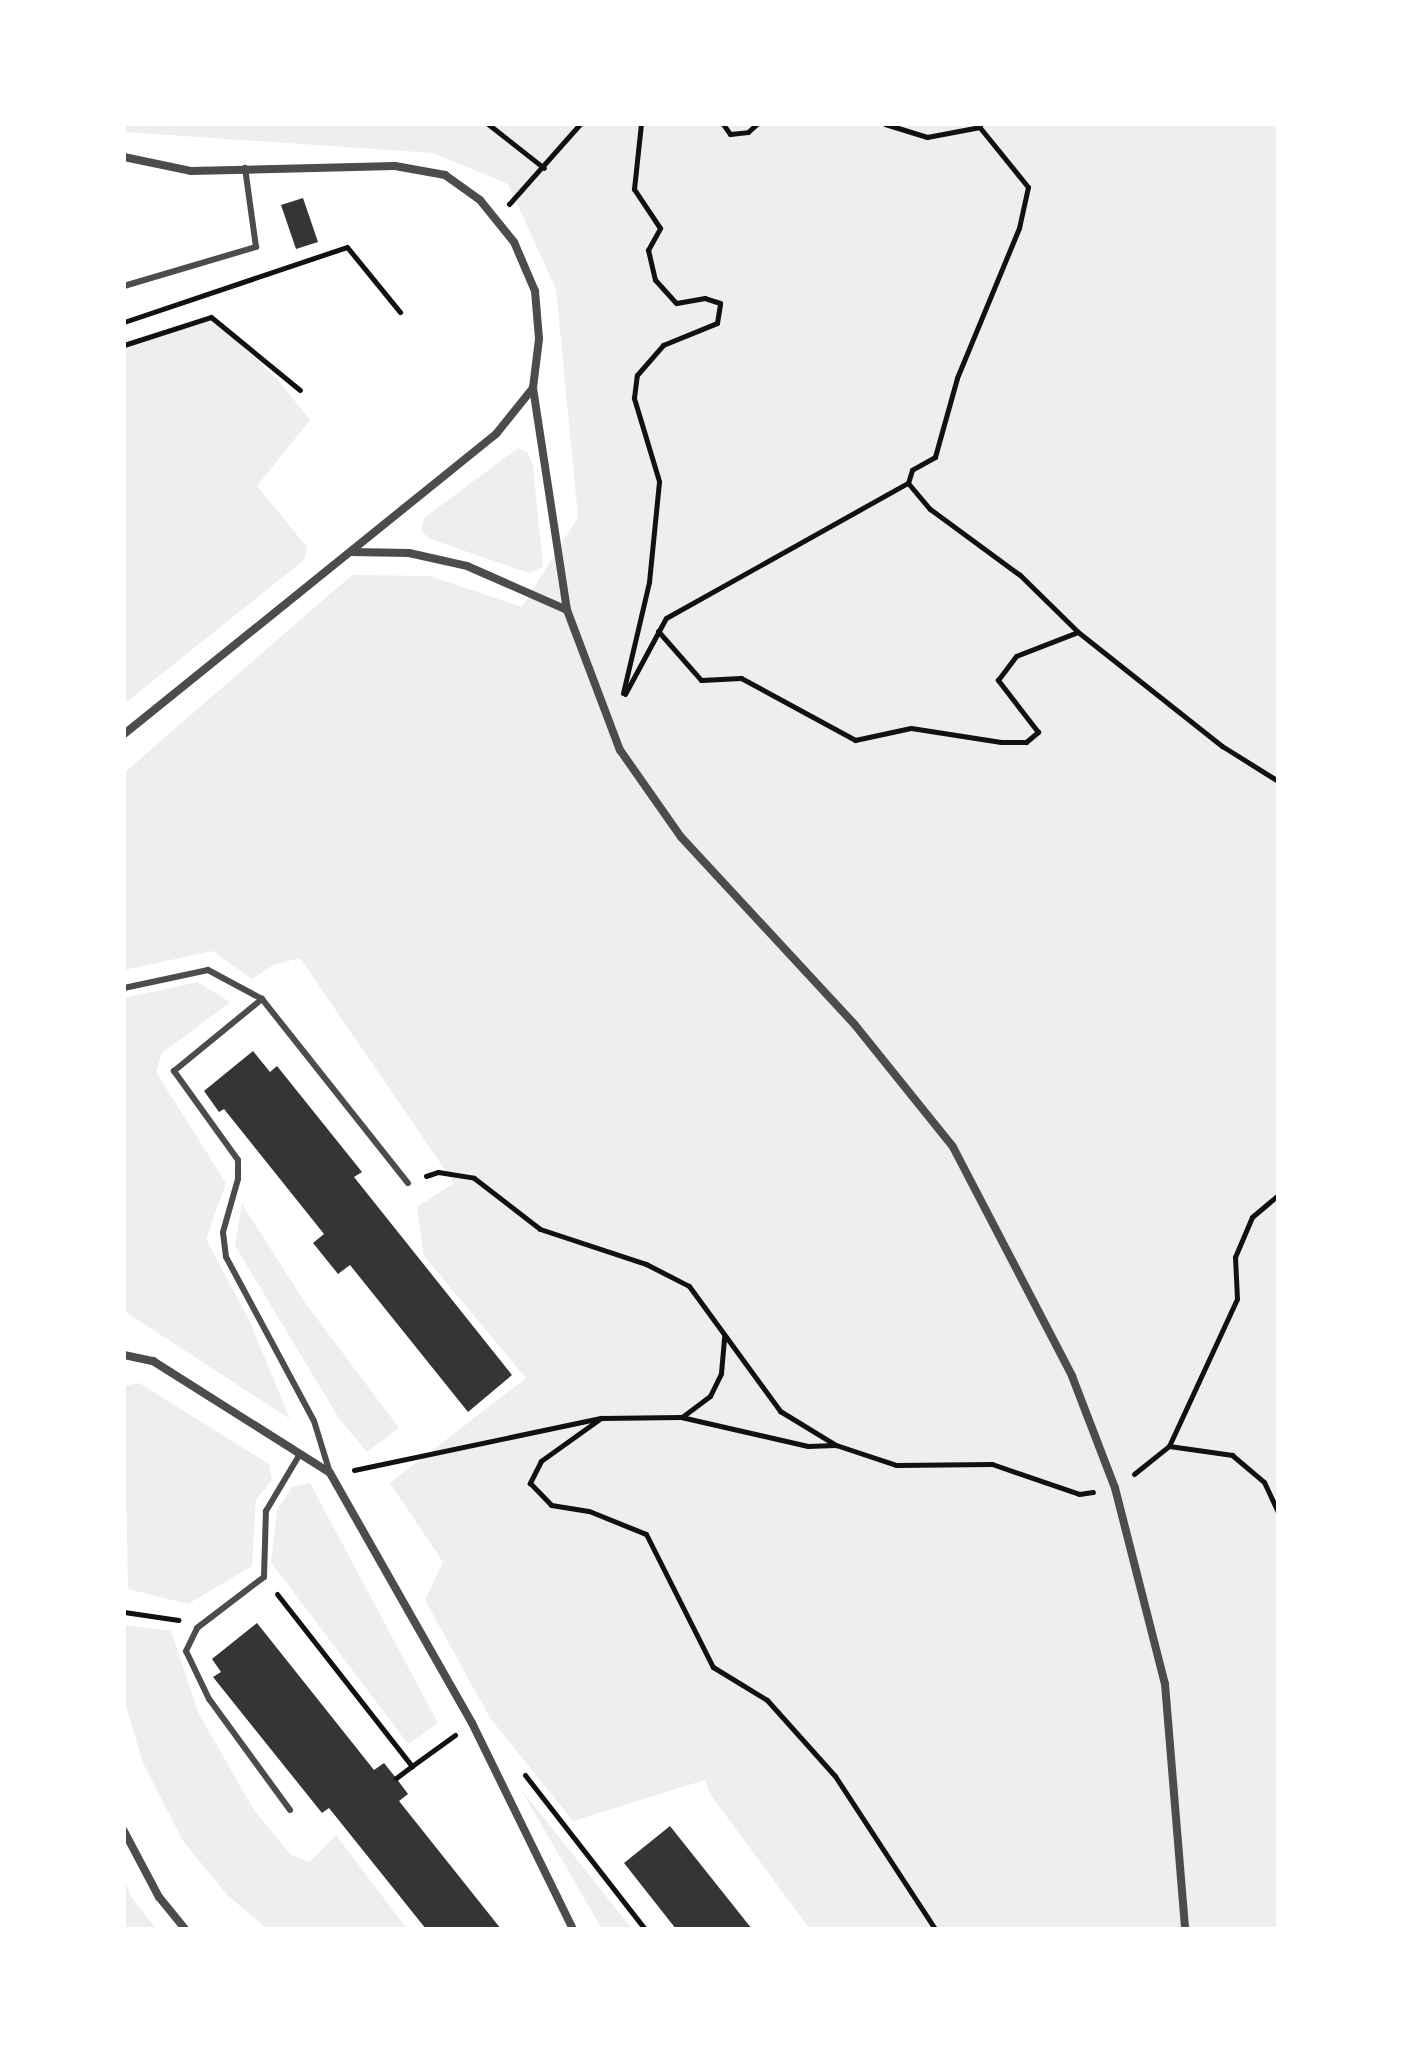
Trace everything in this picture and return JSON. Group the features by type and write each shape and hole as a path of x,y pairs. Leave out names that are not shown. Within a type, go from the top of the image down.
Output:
{"street":[{"path":"124,157 191,171 395,166 445,175 480,200 514,242 535,291 539,339 533,388 567,610 620,750 681,837 855,1025 953,1147 1072,1376 1115,1488 1165,1684 1185,1929"},
{"path":"124,734 496,434 533,388"},
{"path":"350,552 409,553 467,566 567,610"},
{"path":"124,1355 153,1361 330,1473 472,1723 573,1929"},
{"path":"124,1831 159,1897 185,1929"}],"lane":[{"path":"124,286 256,247 245,168"},
{"path":"124,988 208,970 262,999 408,1183"},
{"path":"262,999 174,1071 238,1160 238,1179 223,1232 226,1257 314,1421 330,1473"},
{"path":"290,1810 209,1699 186,1651 197,1628 264,1577 266,1511 300,1454"}],"path":[{"path":"488,124 544,168"},
{"path":"495,218 544,168 580,124"},
{"path":"641,124 634,189 660,228 648,250 655,280 676,303 705,298 720,303 717,323 663,345 637,375 634,398 659,481 649,582 621,702 666,618 723,583 908,483 912,470 935,457 957,378 1019,228 1028,187 978,126 927,137 885,124"},
{"path":"723,124 730,134 748,132 757,124"},
{"path":"124,322 347,247 400,312"},
{"path":"124,345 211,317 300,390"},
{"path":"908,483 930,509 1020,575 1078,632 1222,746 1278,781"},
{"path":"658,631 701,680 741,678 855,740 911,728 1001,742 1026,742 1038,732 998,680 1016,656 1078,632"},
{"path":"408,1183 438,1172 474,1178 540,1229 646,1264 689,1286 780,1411 836,1445 896,1465 992,1464 1079,1494 1115,1488 1169,1446 1237,1299 1235,1257 1252,1217 1278,1195"},
{"path":"681,1417 710,1396 721,1373 724,1333"},
{"path":"330,1473 407,1462 601,1418 681,1417 808,1446 836,1445"},
{"path":"601,1418 541,1461 530,1483 551,1505 589,1511 646,1534 713,1667 767,1700 835,1776 935,1929"},
{"path":"1169,1446 1232,1455 1264,1482 1278,1512"},
{"path":"264,1577 412,1766"},
{"path":"124,1612 173,1618"},
{"path":"396,1778 472,1723"},
{"path":"495,1769 525,1775 645,1929"}],"shaded area":[{"path":"124,124 1278,124 1278,1929 810,1929 710,1794 705,1780 573,1821 490,1718 425,1600 443,1562 390,1483 526,1378 424,1256 417,1207 454,1183 300,958 273,965 252,979 213,951 124,970 124,773 352,575 430,576 522,607 578,517 556,289 508,184 433,153 124,132"},
{"path":"211,317 277,379 310,420 257,486 307,547 304,560 124,704 124,345"},
{"path":"518,448 528,453 533,466 543,567 529,573 430,539 421,531 424,518"},
{"path":"198,982 230,1002 162,1053 156,1072 226,1183 206,1239 250,1322 290,1419 124,1311 124,998"},
{"path":"242,1204 306,1304 399,1428 367,1452 340,1420 235,1246"},
{"path":"139,1383 269,1464 272,1480 256,1499 252,1566 188,1604 128,1589 124,1386"},
{"path":"310,1483 438,1723 408,1744 271,1562 277,1510 292,1487"},
{"path":"124,1625 171,1631 198,1712 254,1810 291,1855 310,1862 336,1835 407,1929 268,1929 228,1896 183,1841 143,1763 124,1699"},
{"path":"520,1788 632,1929 602,1929"},
{"path":"124,1879 132,1898 156,1929 124,1929"}],"building":[{"path":"303,198 318,242 296,249 281,205"},
{"path":"253,1051 270,1072 277,1066 362,1172 354,1177 512,1375 468,1412 350,1265 338,1274 313,1243 324,1234 224,1109 219,1112 204,1091"},
{"path":"257,1623 374,1770 384,1763 396,1778 408,1794 399,1801 501,1929 426,1929 329,1808 322,1813 213,1677 221,1672 212,1659"},
{"path":"670,1826 752,1929 676,1929 624,1863"}]}
